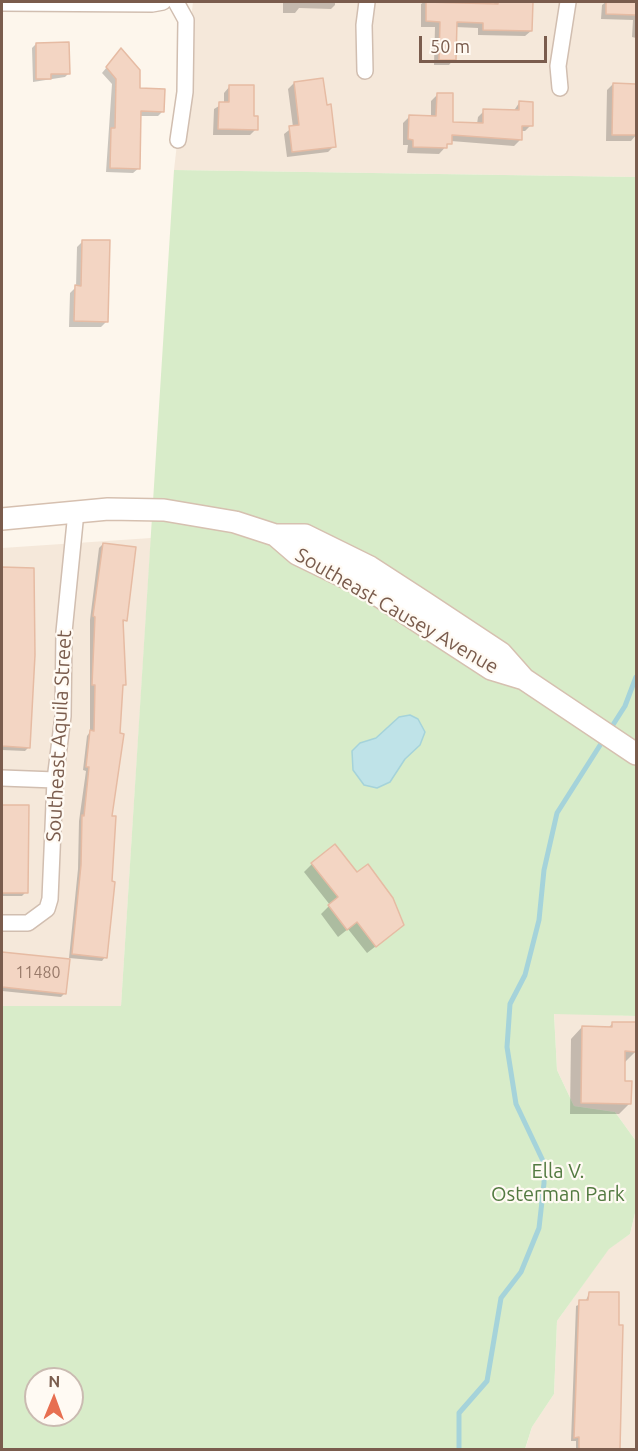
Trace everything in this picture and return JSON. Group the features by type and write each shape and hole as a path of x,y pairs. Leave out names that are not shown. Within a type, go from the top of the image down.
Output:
{"street":[{"path":"2,3 152,4 164,2"},
{"path":"176,2 186,20 185,92 178,140"},
{"path":"365,71 364,26 367,2"},
{"path":"560,88 558,66 568,2"},
{"name":"Southeast Causey Avenue","path":"2,519 132,509 184,512 235,522 275,535 305,535 370,567 501,653 524,679 636,754"},
{"name":"Southeast Aquila Street","path":"2,923 28,923 47,909 50,899 54,780 63,716 64,632 76,512"},
{"path":"2,778 54,780"}],"shaded area":[{"path":"193,2 636,2 636,177 174,170"},
{"path":"151,538 121,1007 2,1006 2,548"},
{"path":"554,1013 636,1016 636,1141 615,1112 574,1106 557,1070"},
{"path":"636,1209 636,1449 525,1450 532,1427 554,1394 557,1321 609,1248 630,1234"}],"green space":[{"name":"Ella V. Osterman Park","path":"174,170 636,177 636,1016 554,1014 557,1070 574,1106 615,1112 636,1141 636,1209 630,1234 609,1249 557,1321 554,1394 532,1427 525,1449 2,1450 2,1006 121,1006"}],"water":[{"path":"410,715 418,719 425,732 420,745 405,759 390,782 377,788 364,785 353,770 352,751 360,743 376,738 399,717"}],"building":[{"path":"426,2 498,4 498,2 533,2 532,31 483,30 483,23 457,22 456,60 439,60 440,22 426,21"},
{"path":"606,2 636,2 636,15 606,14"},
{"path":"69,42 70,74 51,74 51,79 36,79 36,43"},
{"path":"121,48 140,70 140,88 165,89 164,112 141,111 140,169 110,168 111,128 115,128 116,79 106,67"},
{"path":"323,78 327,105 331,104 336,147 292,152 289,126 299,125 294,82"},
{"path":"613,83 636,84 636,135 612,135"},
{"path":"229,85 254,85 254,116 258,116 258,130 218,129 219,102 229,102"},
{"path":"437,93 453,93 453,122 483,123 483,109 519,110 519,101 533,102 533,126 522,126 522,140 452,135 452,144 447,144 447,148 413,147 413,140 408,139 409,115 436,116"},
{"path":"82,240 110,240 108,322 74,321 75,285 81,286"},
{"path":"103,543 136,547 127,621 123,620 126,685 123,685 120,733 124,734 112,816 116,816 112,881 115,882 107,958 72,954 81,865 82,815 84,816 89,767 86,767 90,730 94,731 95,685 92,685 95,617 93,616"},
{"path":"2,567 34,568 35,655 30,748 2,746"},
{"path":"2,805 29,805 28,893 2,893"},
{"path":"335,844 357,872 368,864 393,898 404,925 376,947 357,922 347,930 328,905 338,897 311,863"},
{"path":"2,952 70,959 66,994 2,987"},
{"path":"612,1022 636,1022 636,1052 625,1051 625,1081 632,1081 631,1104 581,1103 582,1026 612,1027"},
{"path":"589,1292 619,1292 619,1325 623,1325 620,1449 579,1449 579,1437 574,1438 579,1300 588,1300"}],"waterway":[{"path":"609,731 625,706 636,677"},
{"path":"459,1450 459,1413 487,1381 501,1298 521,1272 539,1228 544,1163 516,1104 507,1047 510,1004 525,975 539,920 544,870 557,813 604,739"}]}
